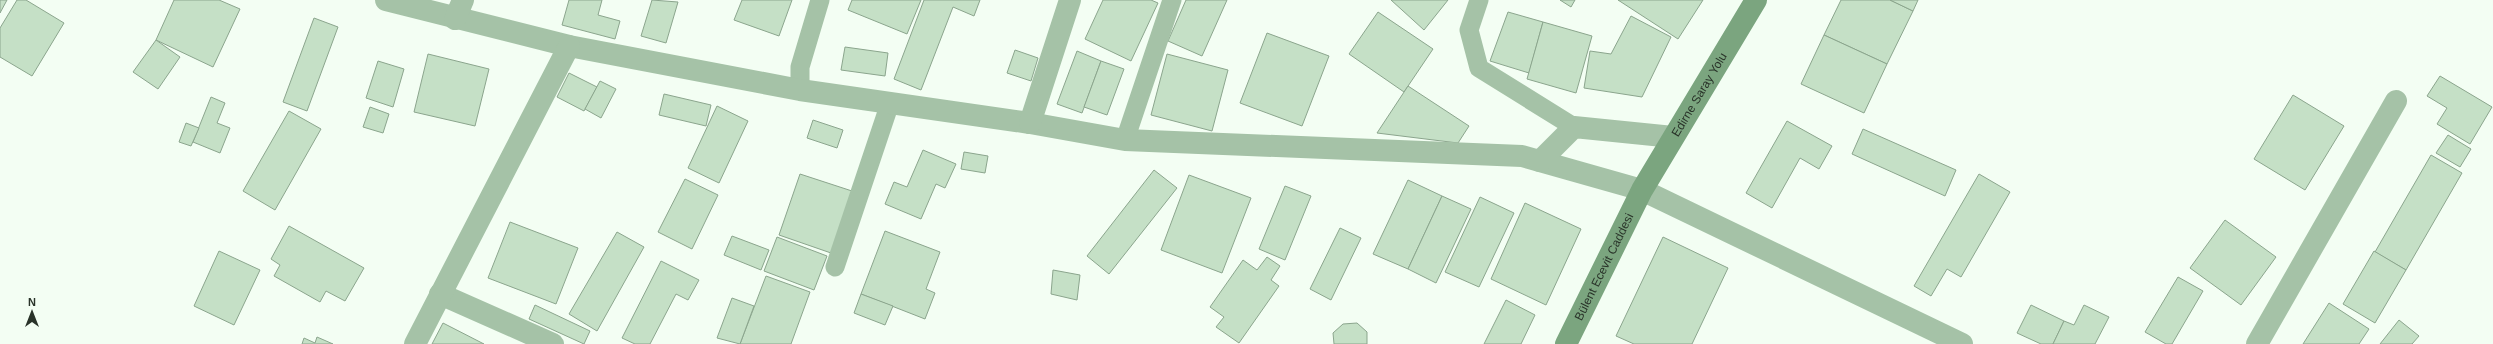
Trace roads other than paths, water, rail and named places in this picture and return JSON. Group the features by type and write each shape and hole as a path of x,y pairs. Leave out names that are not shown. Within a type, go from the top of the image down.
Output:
{"main road":[{"name":"Edirne Saray Yolu","path":"1642,190 1756,0"},
{"name":"Bülent Ecevit Caddesi","path":"1566,344 1642,190"}],"street":[{"path":"386,0 459,9 569,46 800,90 1030,123 1125,140 1522,156 1642,190 1962,344"},
{"path":"1030,123 1070,0"},
{"path":"415,344 569,46"},
{"path":"2257,344 2396,101"},
{"path":"1540,161 1574,127 1673,137"},
{"path":"440,294 553,344"}],"lane":[{"path":"800,90 800,67 820,0"},
{"path":"1125,140 1172,0"},
{"path":"1479,0 1469,30 1479,68 1574,127"},
{"path":"835,267 890,103"}]}
